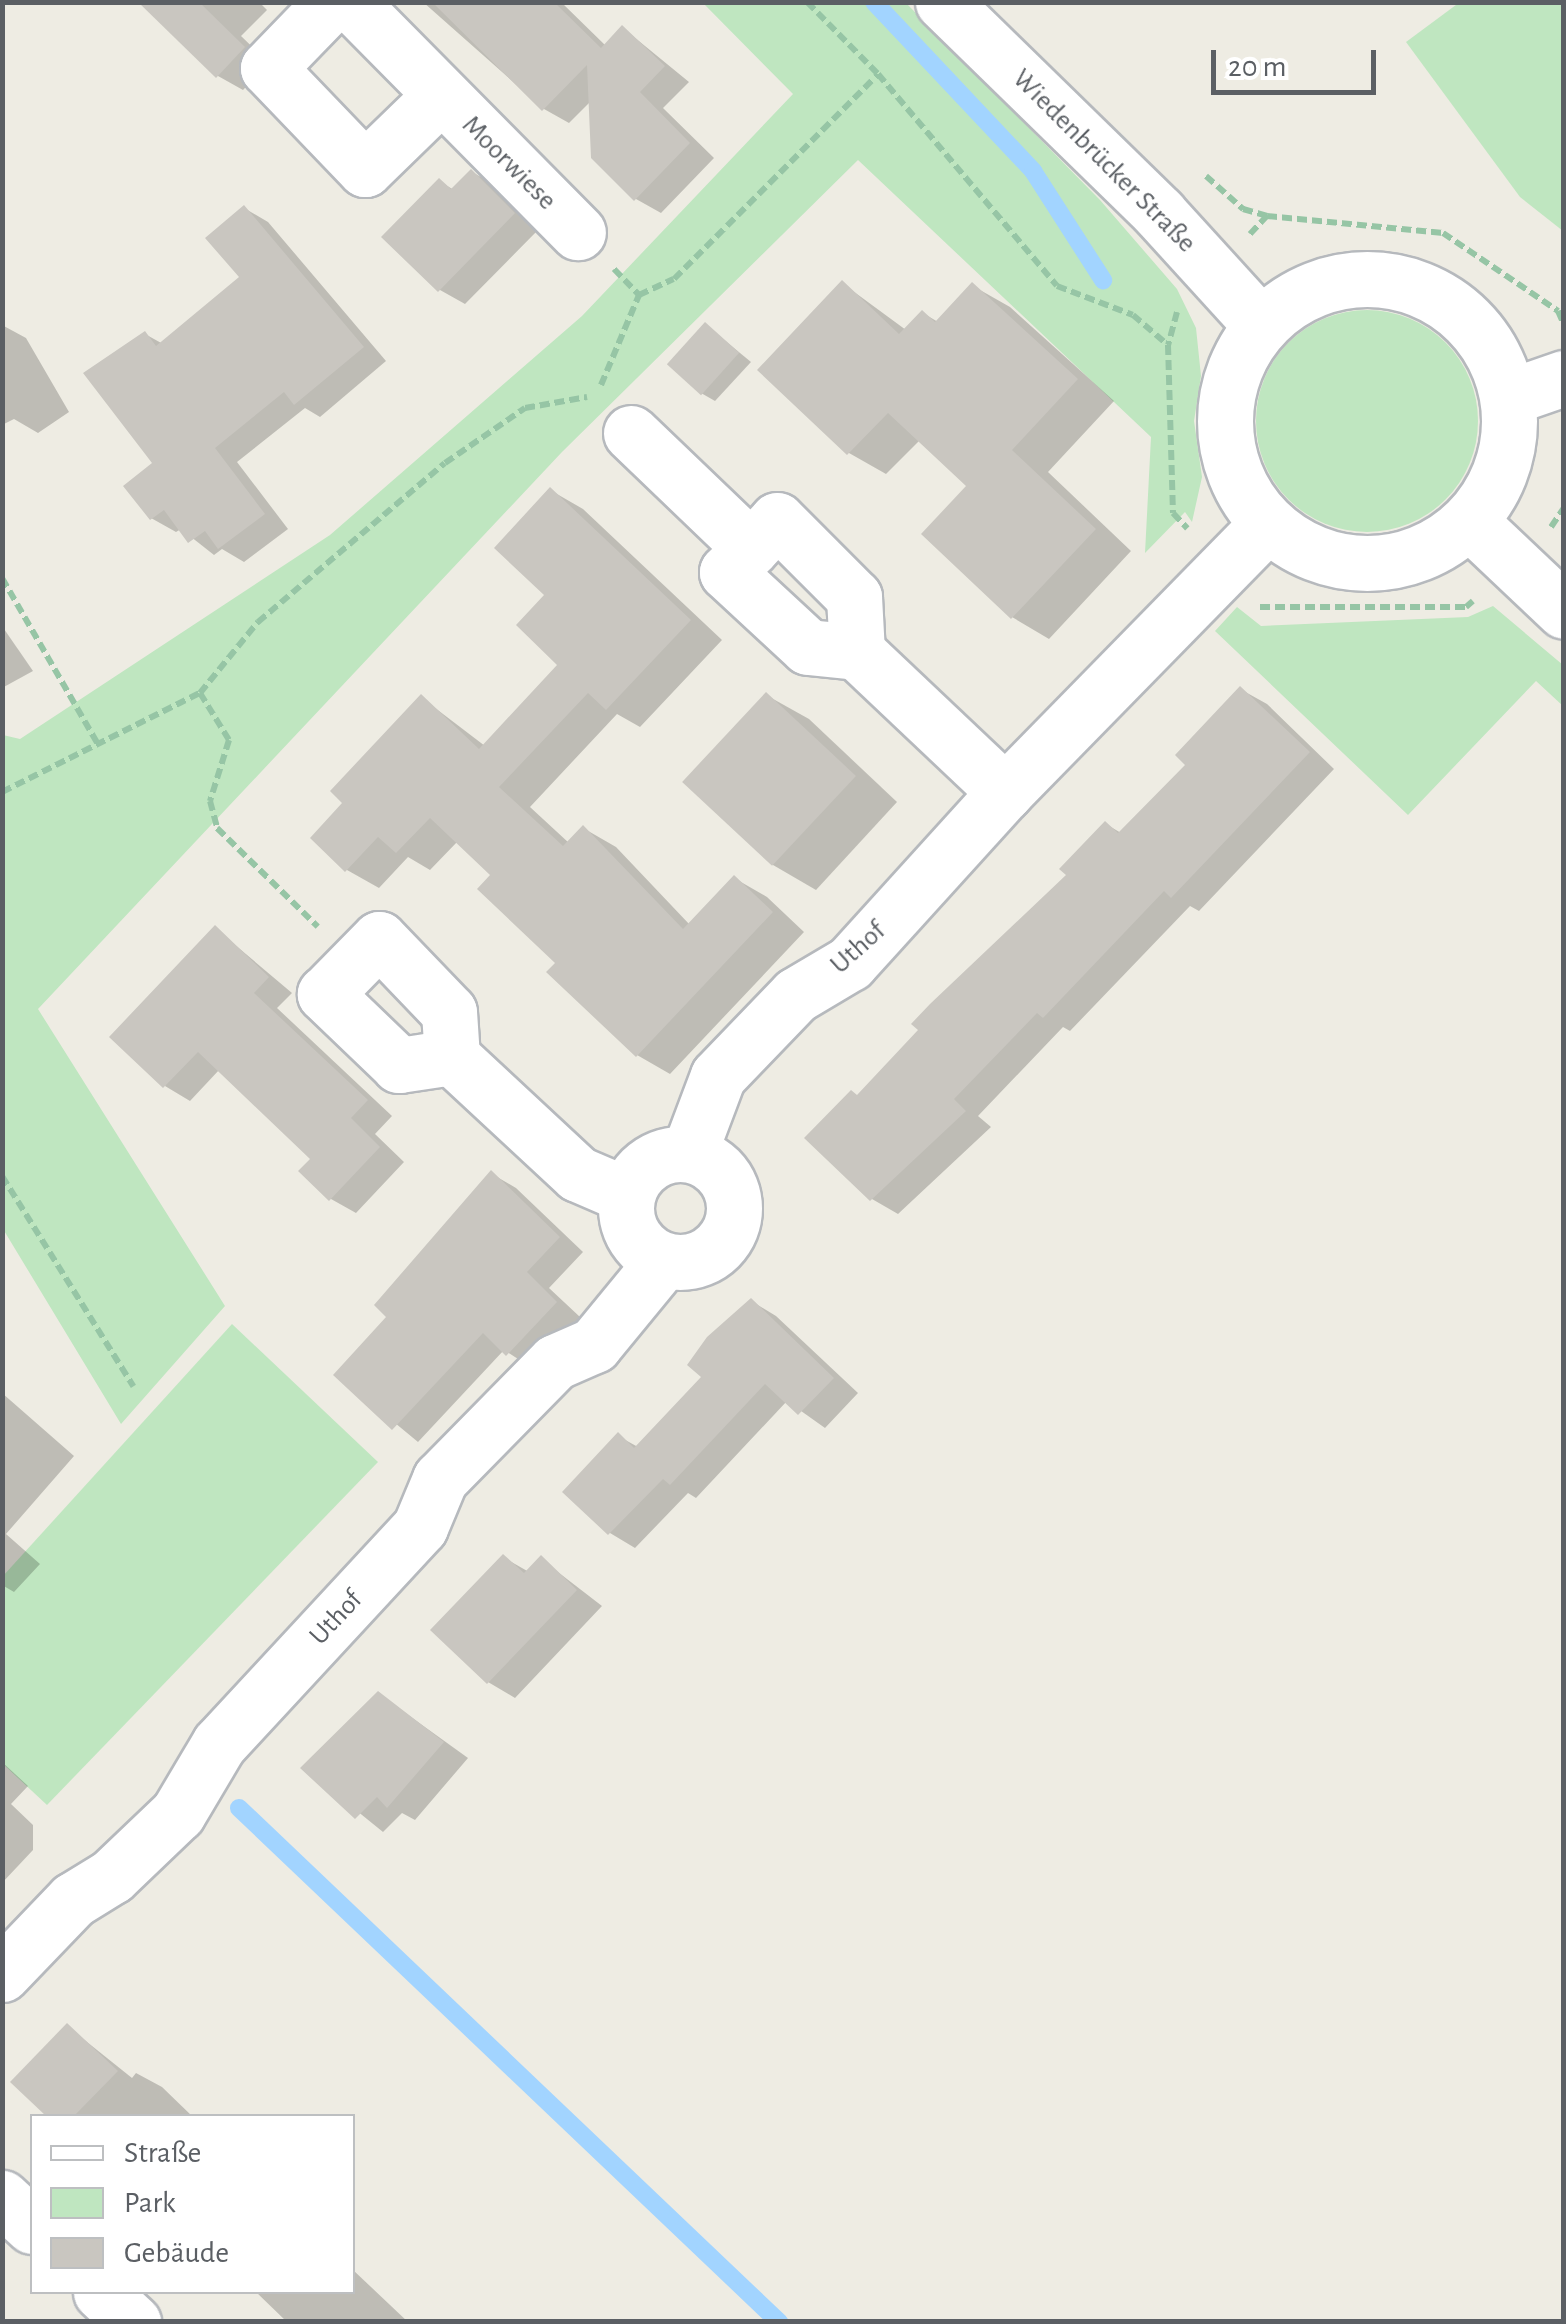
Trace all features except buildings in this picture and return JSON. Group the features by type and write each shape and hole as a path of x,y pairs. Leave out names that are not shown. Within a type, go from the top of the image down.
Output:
{"street":[{"name":"Moorwiese","path":"332,2 268,68 365,169 441,95"},
{"name":"Moorwiese","path":"350,2 578,232"},
{"name":"Wiedenbrücker Straße","path":"942,2 1159,214 1261,324"},
{"path":"1396,280 1442,299 1487,342 1509,397 1511,426 1501,474 1470,522 1411,558 1369,564 1321,557 1267,524 1234,473 1225,409 1239,356 1261,324 1291,299 1332,282 1396,280"},
{"path":"1509,397 1564,378"},
{"path":"631,433 750,548 777,520 854,597 857,652 1005,792"},
{"path":"1470,522 1564,612"},
{"name":"Uthof","path":"689,1154 718,1076 796,995 850,963 1005,792 1267,524"},
{"path":"452,1057 400,1065 325,994 379,939 449,1012 452,1057 578,1174 627,1195"},
{"path":"689,1154 713,1163 729,1183 736,1208 730,1233 713,1253 689,1263 663,1261 634,1234 627,1195 639,1171 662,1156 689,1154"},
{"name":"Uthof","path":"2,1974 73,1900 112,1876 178,1813 219,1744 420,1527 440,1479 555,1362 594,1345 663,1261"},
{"path":"2,2198 30,2224"},
{"path":"103,2294 133,2322"}],"path":[{"path":"807,2 878,74 1056,286 1132,315 1168,345 1173,513"},
{"path":"2,792 200,693 258,622 445,464 525,408 596,395 639,295 674,279 878,74"},
{"path":"1200,171 1243,209 1267,216 1443,233 1558,312 1564,323"},
{"path":"1564,508 1564,522"},
{"path":"2,578 99,746"},
{"path":"1264,612 1466,607"},
{"path":"200,693 230,740 210,801 217,828 355,964"},
{"path":"2,1176 134,1386"}],"green space":[{"path":"1460,2 1563,3 1563,231 1520,197 1406,42"},
{"path":"703,3 906,3 1100,200 1177,289 1196,328 1201,376 1194,421 1202,477 1192,522 1185,512 1145,553 1151,437 858,160 562,452 38,1009 225,1306 121,1424 3,1229 3,735 20,739 330,535 582,316 793,94"},
{"path":"1367,310 1409,319 1445,343 1469,379 1478,421 1469,463 1445,499 1409,523 1367,532 1325,523 1289,499 1265,463 1256,421 1265,379 1289,343 1325,319"},
{"path":"1493,606 1563,665 1563,706 1536,681 1408,815 1215,631 1237,607 1261,626 1468,617"},
{"path":"232,1324 378,1462 47,1805 3,1764 3,1576"}],"waterway":[{"path":"874,2 1033,171 1103,280"},
{"path":"239,1808 779,2322"}]}
